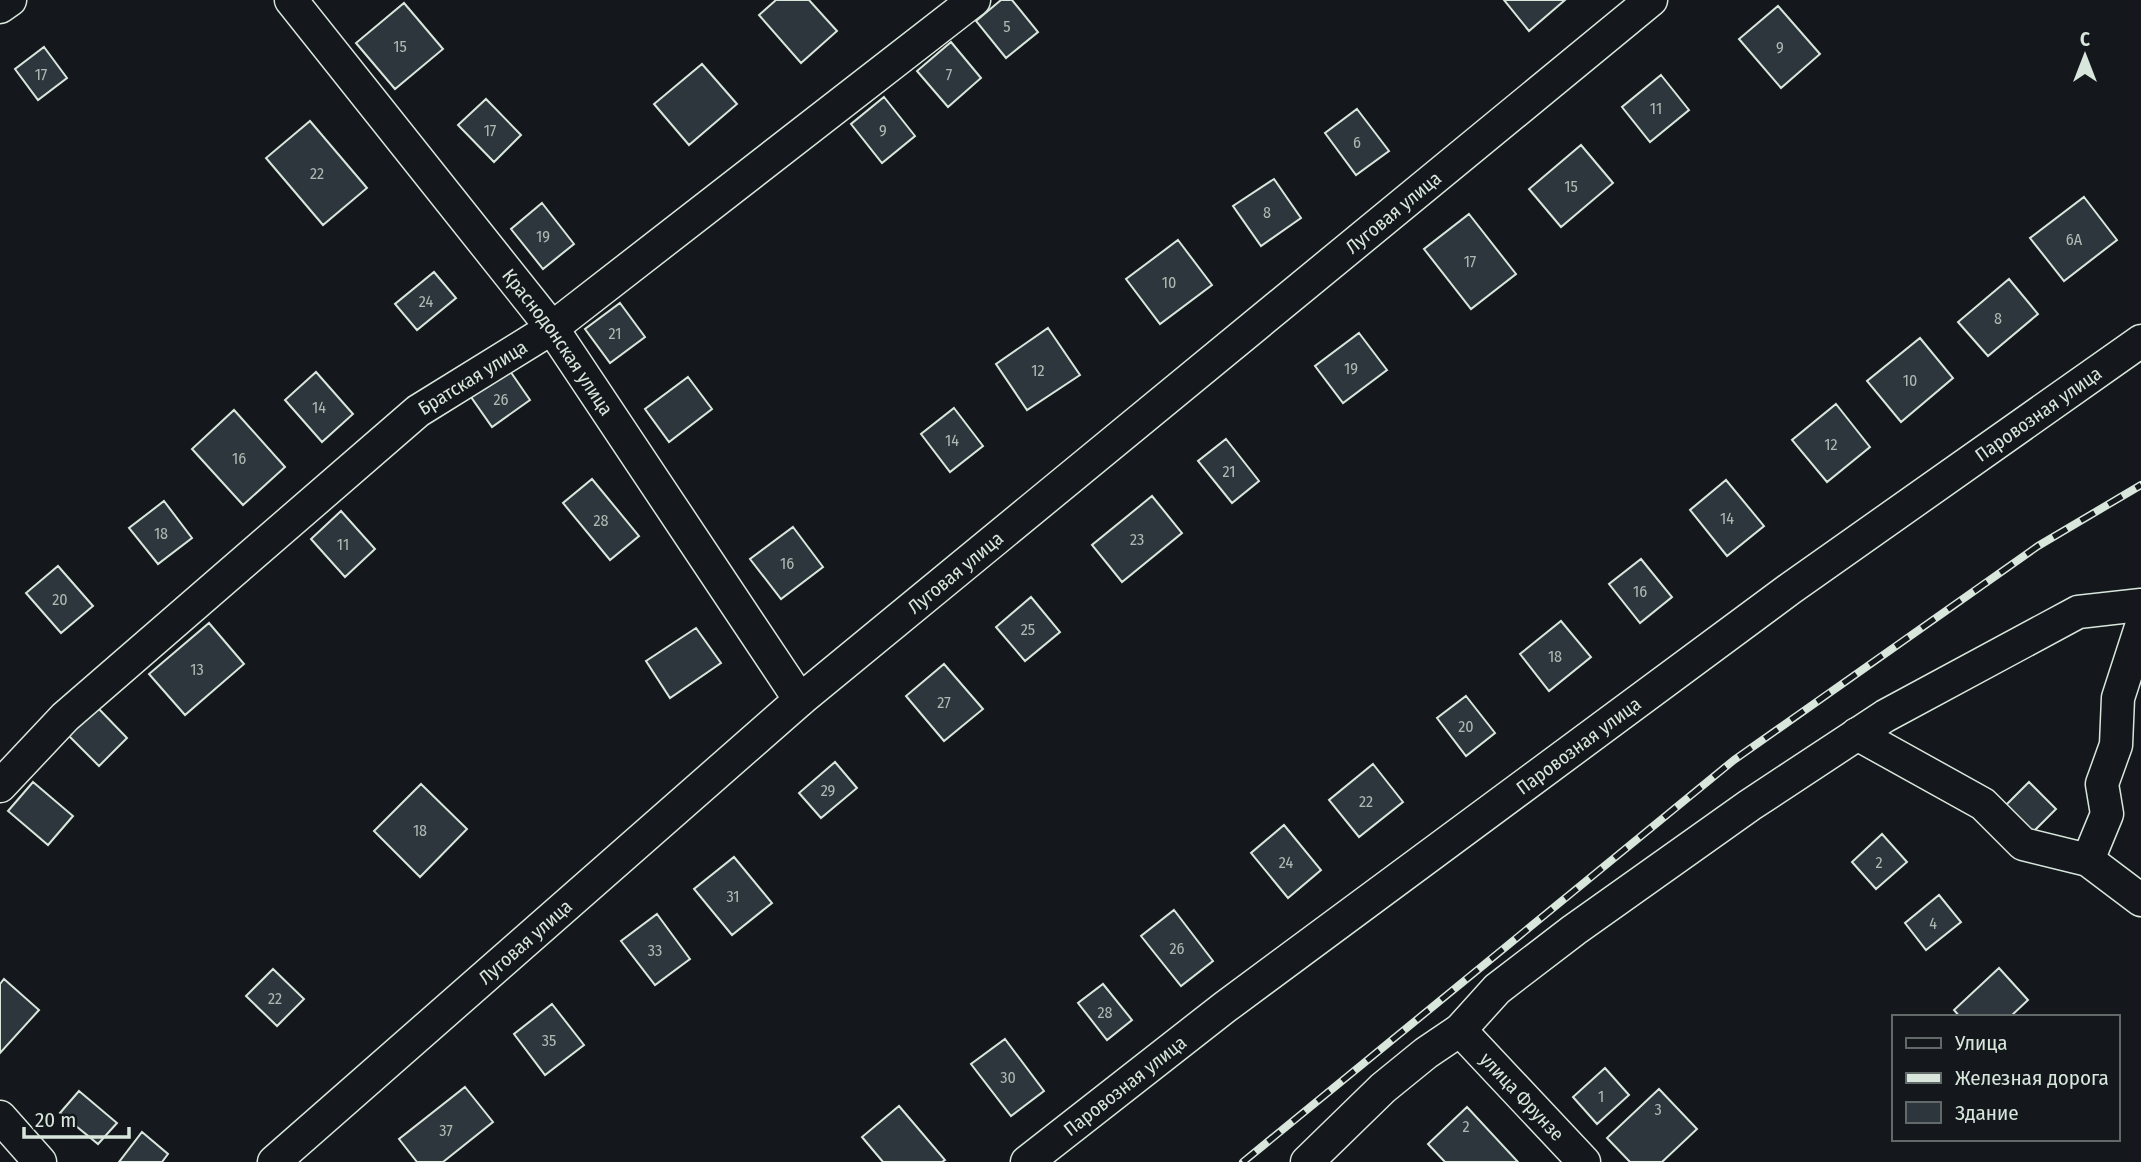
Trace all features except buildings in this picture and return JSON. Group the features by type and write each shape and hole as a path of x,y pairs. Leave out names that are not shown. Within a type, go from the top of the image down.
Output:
{"street":[{"path":"0,7 10,0"},
{"name":"Краснодонская улица","path":"291,0 552,328 800,700"},
{"name":"Братская улица","path":"0,786 65,717 418,411 552,328 974,0"},
{"name":"Луговая улица","path":"274,1162 800,700 1651,0"},
{"name":"Паровозная улица","path":"1027,1162 1225,1007 1780,596 2141,341"},
{"path":"1307,1162 1383,1088 1460,1030 1497,989 1574,930 1749,805 1885,716 2078,612 2141,605"},
{"path":"2088,860 2107,814 2102,784 2116,745 2118,698 2141,627"},
{"path":"1857,734 1983,804 2023,844 2088,860 2141,900"},
{"name":"улица Фрунзе","path":"1460,1030 1584,1162"},
{"path":"0,1117 40,1162"}],"railway":[{"path":"1243,1162 1734,760 2038,546 2141,485"}]}
